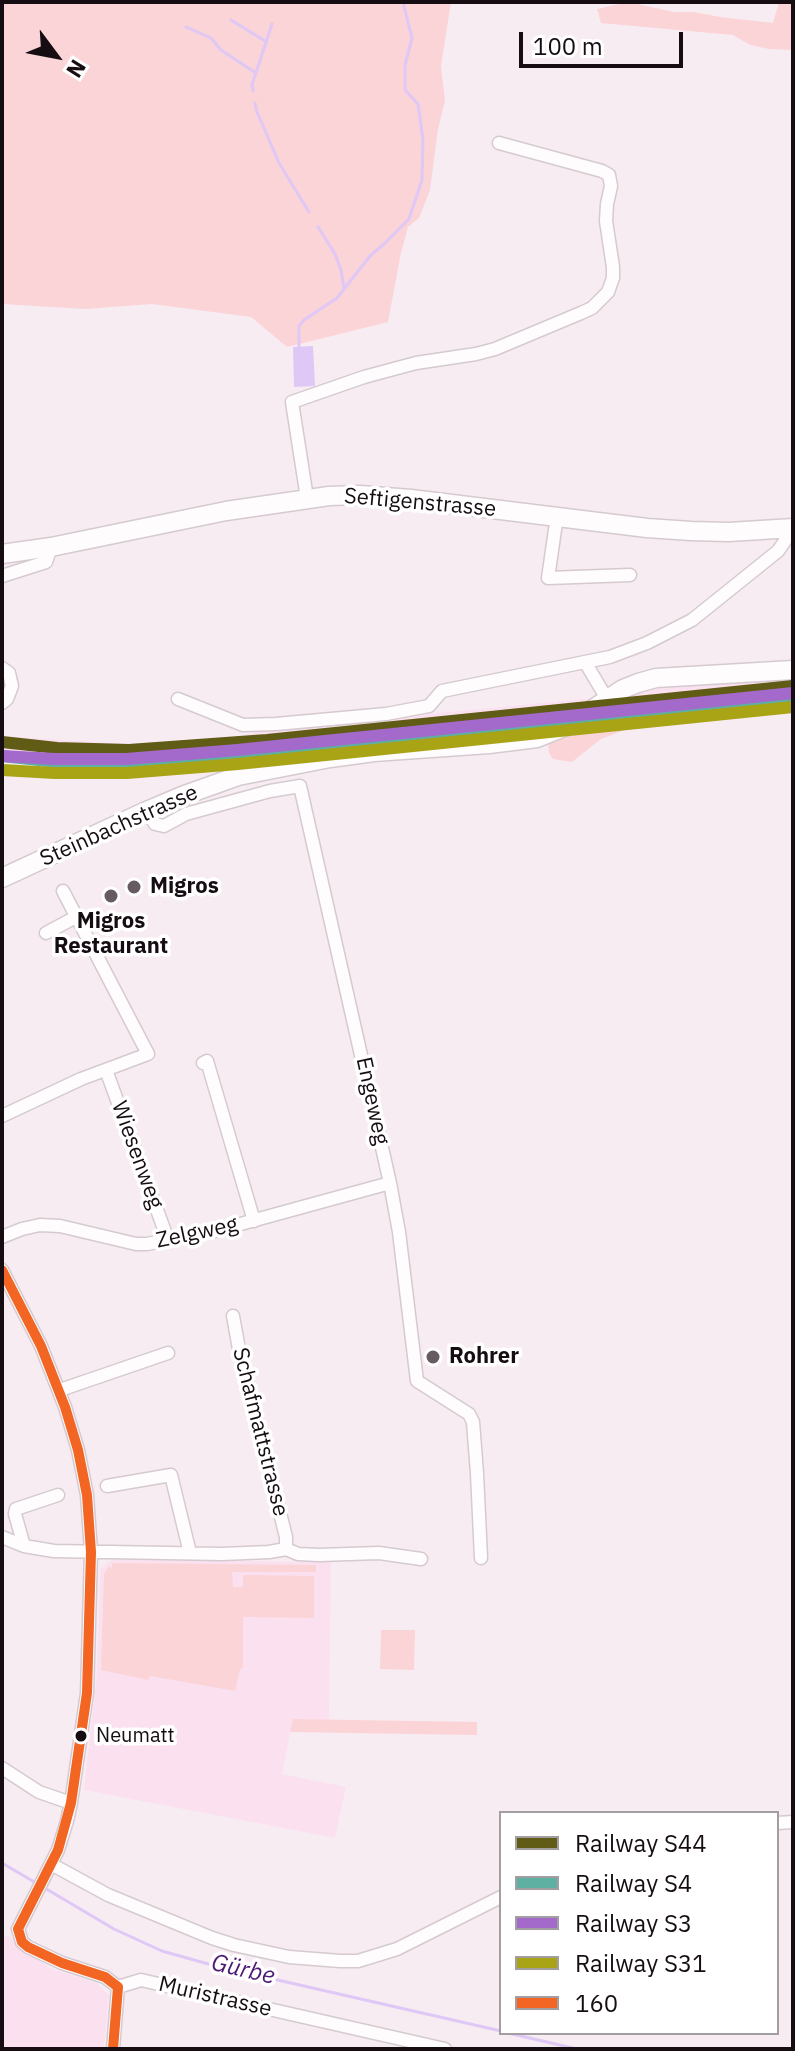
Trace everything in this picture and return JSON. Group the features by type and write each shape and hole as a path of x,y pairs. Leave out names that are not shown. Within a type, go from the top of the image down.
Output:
{"main road":[{"name":"Seftigenstrasse","path":"2,554 226,511 307,498 345,496 389,497 647,528 729,532 789,528"},
{"name":"Steinbachstrasse","path":"2,878 147,811 238,776 374,752 537,738 560,729 605,695 656,678 793,670"}],"street":[{"path":"307,498 292,402 338,385 416,363 495,349 592,308 608,292 613,278 606,221 611,186 609,175 499,143"},
{"path":"557,516 548,578 630,575"},
{"path":"178,699 243,725 386,714 429,706 442,691 610,657 647,643 692,620 778,551 789,528"},
{"path":"2,576 46,562 51,547"},
{"path":"585,662 605,695"},
{"path":"2,668 9,673 12,686 2,703"},
{"name":"Engeweg","path":"147,811 155,824 164,826 186,814 300,786 390,1183 417,1381 469,1414 473,1422 481,1558"},
{"path":"2,1116 73,1083 148,1054 63,891"},
{"path":"46,933 76,917"},
{"path":"203,1063 207,1061 254,1221"},
{"name":"Wiesenweg","path":"106,1070 168,1240"},
{"name":"Zelgweg","path":"2,1237 40,1225 60,1226 136,1244 168,1240 254,1221 390,1183"},
{"path":"2,1270 60,1390 78,1450 87,1495 91,1552 87,1693 71,1803 48,1870 18,1929 22,1942 28,1947 62,1963 105,1977 118,1987 113,2049"},
{"name":"Schafmattstrasse","path":"233,1316 286,1537 286,1549"},
{"path":"60,1390 168,1353"},
{"path":"107,1486 171,1475 190,1553"},
{"path":"24,1546 16,1509 58,1495"},
{"path":"2,1537 24,1546 54,1551 238,1554 286,1549 298,1554 379,1553 421,1559"},
{"path":"2,1768 39,1792 71,1803"},
{"path":"48,1870 234,1945 289,1957 340,1961 358,1961 397,1949 499,1898"},
{"path":"2,1932 18,1929"},
{"name":"Muristrasse","path":"118,1987 141,1980 445,2049"}],"shaded area":[{"path":"2,2 451,2 441,66 445,101 430,190 419,218 408,227 388,322 287,347 251,317 152,304 85,309 2,304"},
{"path":"628,2 674,12 773,23 779,2 793,2 793,50 750,45 733,35 601,23 597,9"},
{"path":"313,346 315,386 294,387 293,347"},
{"path":"793,676 793,700 594,720 477,736 326,746 126,766 2,761 2,736 130,744 242,736 324,715 366,720"},
{"path":"652,714 633,727 601,739 572,762 553,759 549,753 548,744 567,737 594,720"},
{"path":"113,1559 331,1562 329,1720 293,1719 282,1774 346,1787 335,1838 84,1790 97,1673 100,1569"},
{"path":"112,1563 316,1565 316,1572 232,1572 233,1587 243,1587 243,1575 314,1576 314,1618 243,1617 243,1668 240,1669 235,1691 150,1676 148,1680 101,1670 104,1574 109,1566 112,1569"},
{"path":"381,1630 415,1630 414,1670 380,1669"},
{"path":"293,1719 477,1722 477,1735 290,1732"},
{"path":"8,1936 50,1968 96,1983 109,1995 104,2049 2,2049 2,1937"}],"waterway":[{"path":"299,346 299,326 304,320 337,298 370,256 409,219 422,180 423,140 418,104 405,90 405,65 412,38 403,2"},
{"path":"231,20 265,41"},
{"path":"253,91 252,85 272,24"},
{"path":"186,27 211,38 221,50 256,73"},
{"path":"255,103 279,163 309,212"},
{"path":"318,227 335,254 344,289"},
{"name":"Gürbe","path":"2,1863 36,1883"},
{"name":"Gürbe","path":"43,1887 114,1929 162,1951 499,2031"},
{"name":"Gürbe","path":"517,2035 577,2049"}],"rail line":[{"name":"S44","path":"2,742 57,748 129,750 267,740 793,686"},
{"name":"S3","path":"2,756 126,759 793,693"},
{"name":"S4","path":"2,756 57,762 130,764 268,754 793,700"},
{"name":"S31","path":"2,770 127,773 793,707"}],"transit line":[{"name":"160","path":"2,1270 41,1346 65,1407 87,1495 91,1552 87,1693 71,1803 58,1850 18,1929"},
{"name":"160","path":"18,1929 22,1942 28,1947 62,1963 105,1977 118,1987"},
{"name":"160","path":"113,2049 118,1987"}],"place":[{"name":"Migros","path":"134,887"},
{"name":"Migros Restaurant","path":"111,896"},
{"name":"Rohrer","path":"433,1357"},
{"name":"Neumatt","path":"81,1736"}]}
